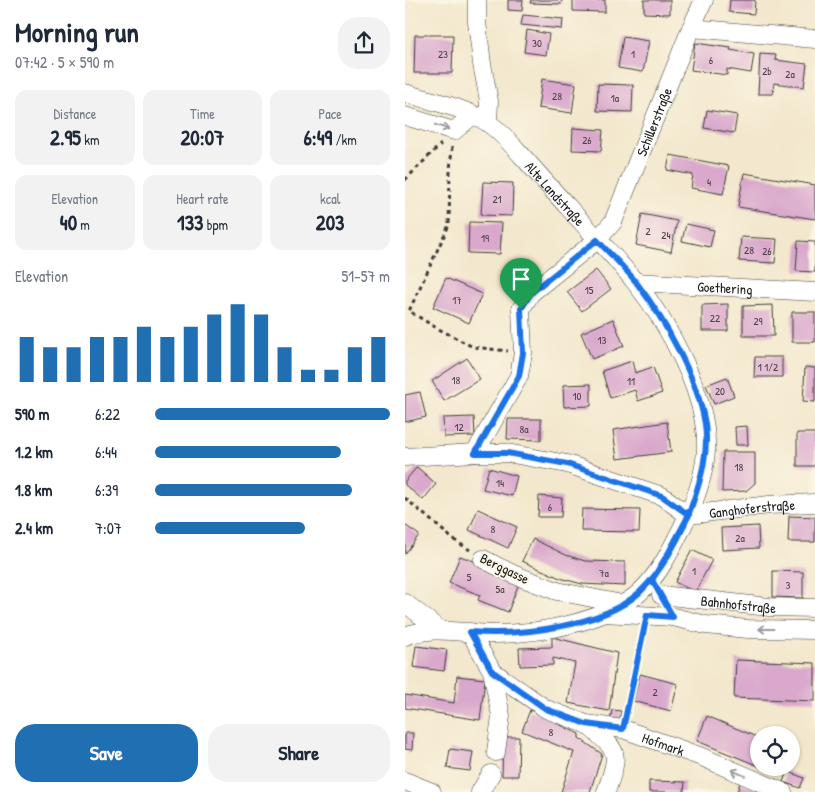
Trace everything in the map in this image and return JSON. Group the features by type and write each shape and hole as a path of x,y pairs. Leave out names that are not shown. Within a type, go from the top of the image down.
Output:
{"street":[{"path":"405,116 454,131 480,119 489,101 477,22 477,0"},
{"name":"Schillerstraße","path":"597,240 613,222 704,0"},
{"path":"691,28 815,40"},
{"path":"405,93 480,119"},
{"name":"Alte Landstraße","path":"405,636 412,633 440,630 512,633 545,629 577,622 622,604 638,594 652,580 669,552 689,515 701,478 706,450 705,424 698,399 675,345 661,319 635,282 512,144 480,119"},
{"path":"475,453 519,376 523,353 521,309 531,293 597,240"},
{"name":"Goethering","path":"635,282 815,292"},
{"path":"405,457 507,453 567,464 662,496 689,515"},
{"name":"Ganghoferstraße","path":"689,515 769,505 815,503"},
{"name":"Berggasse","path":"483,559 515,575 557,591 622,604"},
{"path":"652,580 673,617"},
{"name":"Bahnhofstraße","path":"661,595 769,607 815,608"},
{"path":"405,603 440,630"},
{"name":"Bahnhofstraße","path":"603,613 673,617 707,625 748,629 815,630"},
{"path":"470,632 492,671 501,716 497,752"},
{"name":"Hofmark","path":"492,671 546,709 586,724 623,729 702,757 783,792"},
{"path":"586,724 606,740 614,750 615,763 606,792"},
{"path":"480,792 491,774"},
{"path":"405,781 432,792"}],"path":[{"path":"405,180 454,131"},
{"path":"454,131 450,170 449,225 406,310 473,347 523,353"},
{"name":"Berggasse","path":"405,498 454,540 483,559"},
{"path":"623,729 647,615"}],"building":[{"path":"508,0 523,0 522,11 508,10"},
{"path":"531,0 562,0 561,4 530,3"},
{"path":"573,0 605,0 605,12 573,11"},
{"path":"644,0 670,0 670,14 644,13"},
{"path":"730,0 755,0 754,14 729,12"},
{"path":"523,15 563,19 562,29 521,25"},
{"path":"527,30 549,34 546,55 524,52"},
{"path":"415,35 453,35 452,73 414,73"},
{"path":"623,37 649,41 643,72 618,68"},
{"path":"695,43 731,48 730,50 754,54 751,73 727,69 727,75 691,70"},
{"path":"760,54 776,55 775,60 807,64 804,87 774,83 773,94 758,94"},
{"path":"542,79 576,84 572,113 538,108"},
{"path":"598,84 633,85 632,112 597,111"},
{"path":"707,110 737,115 734,133 704,128"},
{"path":"573,128 603,130 601,151 572,150"},
{"path":"670,155 729,166 723,194 691,188 693,175 667,170"},
{"path":"744,173 815,185 815,219 738,207"},
{"path":"483,182 513,183 512,216 481,215"},
{"path":"642,214 677,221 671,252 636,245"},
{"path":"469,222 502,223 500,254 468,253"},
{"path":"686,224 714,230 710,247 682,241"},
{"path":"741,237 777,239 775,263 739,261"},
{"path":"798,241 815,242 815,272 796,271"},
{"path":"596,270 611,289 582,311 567,292"},
{"path":"446,278 482,294 469,323 433,307"},
{"path":"728,304 728,331 702,331 702,305"},
{"path":"773,305 774,336 743,336 743,306"},
{"path":"792,312 815,312 815,342 792,342"},
{"path":"613,319 624,346 592,359 581,333"},
{"path":"755,357 782,357 782,377 754,377"},
{"path":"467,358 480,379 444,401 432,381"},
{"path":"632,361 635,373 653,367 662,393 638,401 635,390 610,398 602,371"},
{"path":"805,367 815,368 815,402 803,401"},
{"path":"727,377 734,396 714,404 706,385"},
{"path":"591,384 591,406 564,407 563,385"},
{"path":"420,392 426,417 405,422 405,395"},
{"path":"474,417 475,436 444,437 443,418"},
{"path":"508,419 541,419 541,440 507,439"},
{"path":"667,422 671,452 617,459 613,430"},
{"path":"747,426 748,445 736,445 735,427"},
{"path":"797,433 815,433 815,466 797,466"},
{"path":"723,452 755,452 755,483 746,491 722,492"},
{"path":"417,467 436,484 423,500 405,485 405,481"},
{"path":"489,468 517,476 512,496 483,489"},
{"path":"539,496 562,498 561,517 538,517"},
{"path":"478,509 517,527 508,548 469,530"},
{"path":"582,509 640,510 639,532 581,531"},
{"path":"789,516 815,517 815,542 788,542"},
{"path":"405,525 419,535 405,554"},
{"path":"758,526 759,548 722,550 721,528"},
{"path":"533,539 566,555 585,561 625,562 625,586 582,584 560,578 522,561"},
{"path":"692,550 712,560 695,592 675,582"},
{"path":"460,556 490,567 519,583 508,612 478,600 480,595 449,583"},
{"path":"773,571 803,572 803,598 773,597"},
{"path":"552,637 617,653 609,711 568,703 575,663 553,658 553,665 520,666 519,648 552,647"},
{"path":"416,646 447,650 444,671 413,667"},
{"path":"736,660 815,663 815,701 734,698"},
{"path":"640,674 678,684 671,711 633,701"},
{"path":"457,676 485,679 480,720 405,708 405,695 454,703"},
{"path":"530,710 579,734 579,738 602,754 590,792 561,792 574,752 522,731"},
{"path":"612,710 621,711 619,723 610,722"},
{"path":"707,716 750,734 750,762 697,741"},
{"path":"405,733 413,733 412,750 405,749"},
{"path":"503,737 519,737 518,776 502,776"},
{"path":"450,749 473,752 470,771 447,768"},
{"path":"785,776 804,778 800,788 783,782"},
{"path":"649,781 685,782 684,792 649,792"},
{"path":"740,783 763,792 737,792"}],"route":[{"path":"521,309 523,353 519,376 475,453 507,453 567,464 662,496 689,515 652,580 673,617 647,615 623,729 586,724 546,709 492,671 470,632 512,633 545,629 577,622 603,613 638,594 652,580 669,552 689,515 701,478 706,450 705,424 689,374 661,319 635,282 597,240 531,293 521,309"}]}
